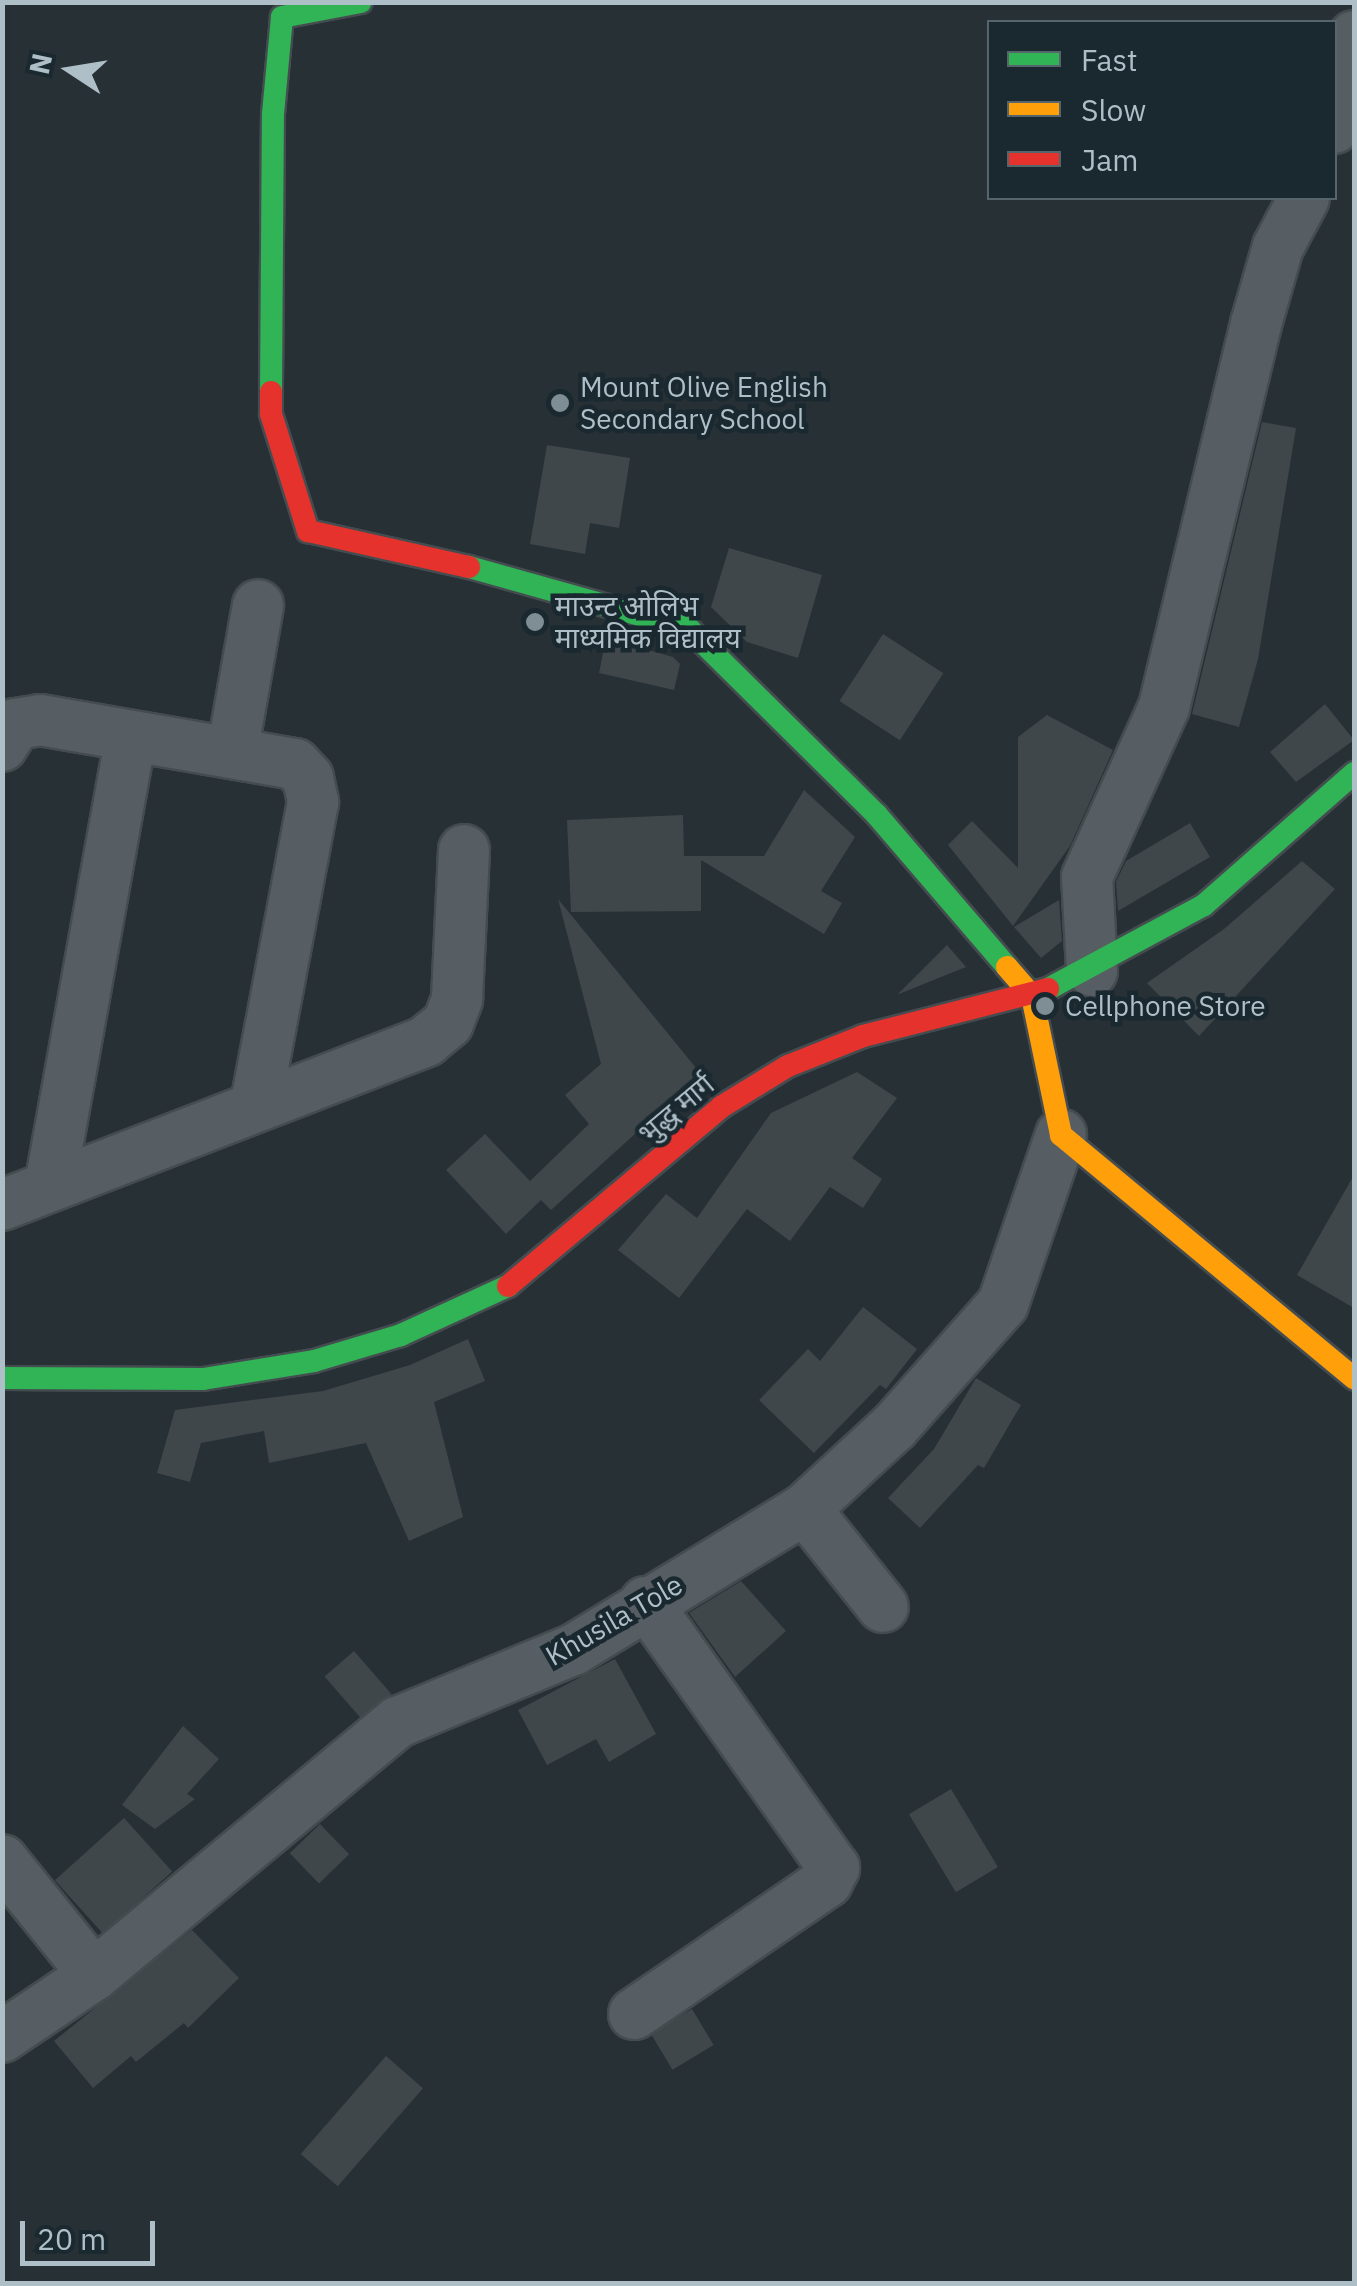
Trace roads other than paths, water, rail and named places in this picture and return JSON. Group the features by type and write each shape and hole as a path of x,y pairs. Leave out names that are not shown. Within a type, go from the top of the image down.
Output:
{"street":[{"path":"362,2 275,10 271,414 308,531 376,541 689,629 876,814 1032,996 1061,1135 1354,1378"},
{"path":"1337,114 1354,36"},
{"path":"1092,971 1087,877 1164,707 1256,324 1278,248 1303,200"},
{"path":"232,753 258,605"},
{"path":"2,746 16,724 40,720 295,764 308,778 313,802 256,1103"},
{"path":"50,1186 131,736"},
{"name":"भुद्ध मार्ग","path":"2,1378 202,1379 314,1360 401,1335 512,1284 721,1107 788,1066 863,1036 1032,996 1092,971 1204,905 1354,773"},
{"path":"2,1206 256,1103 426,1041 448,1023 456,999 464,850"},
{"name":"Khusila Tole","path":"2,2037 94,1975 398,1722 573,1650 646,1602 806,1510 894,1426 1003,1304 1061,1135"},
{"path":"806,1510 884,1607"},
{"path":"634,2014 827,1882 834,1868 646,1602"},
{"path":"2,1860 94,1975"}],"place":[{"name":"Mount Olive English Secondary School","path":"560,403"},
{"name":"माउन्ट ओलिभ माध्यमिक विद्यालय","path":"535,622"},
{"name":"Cellphone Store","path":"1045,1006"}]}
